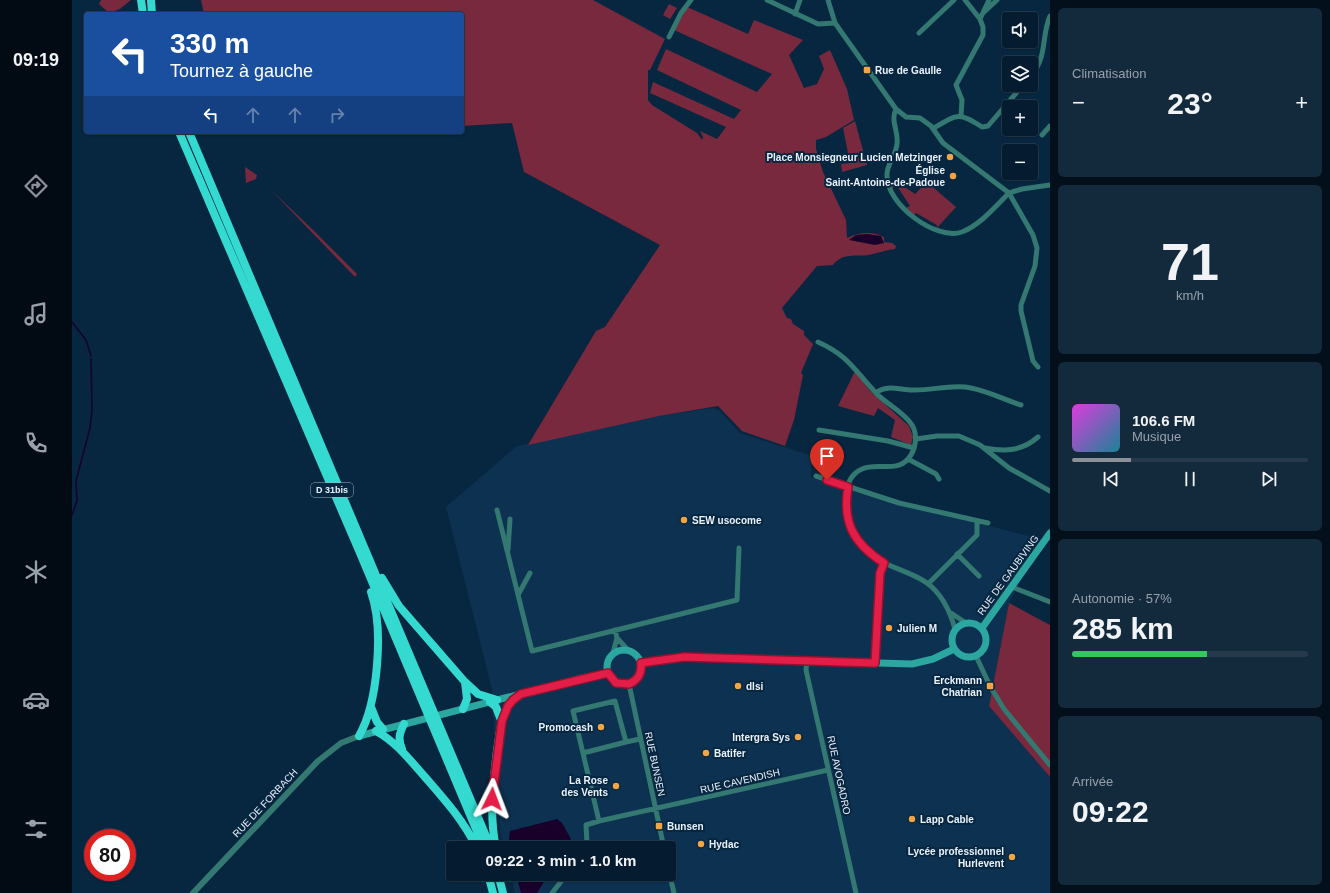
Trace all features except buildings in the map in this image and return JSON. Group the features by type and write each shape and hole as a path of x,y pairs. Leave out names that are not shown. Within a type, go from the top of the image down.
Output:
{"highway":[{"path":"141,0 142,12"},
{"path":"151,0 152,12"},
{"name":"D 31bis","path":"180,134 360,553 481,841"},
{"name":"D 31bis","path":"190,134 488,841"},
{"path":"353,520 384,582 399,606 465,682 478,694 494,701 502,721"},
{"path":"359,736 366,724 371,707 378,644 378,621 374,598 360,553"},
{"path":"463,709 467,699 465,682"},
{"path":"495,841 492,813 493,785 502,721 508,706 521,694"},
{"path":"371,707 379,730 402,751 458,815 473,841"},
{"path":"402,751 399,741 399,733 404,724"},
{"path":"491,881 495,893"},
{"path":"493,881 495,893"},
{"path":"500,881 504,893"},
{"path":"503,881 504,893"}],"main road":[{"name":"RUE DE GAUBIVING","path":"982,628 1050,533"},
{"path":"966,623 977,625 982,628 986,638 986,643 984,648 976,656 962,656 954,649 951,639 956,629 966,623"},
{"path":"641,663 684,657 912,664 933,659 954,649"},
{"path":"619,650 629,651 639,658 641,663 639,677 629,684 616,683 608,673 607,665 613,653 619,650"},
{"path":"359,736 608,673"}],"street":[{"path":"669,36 681,13 691,0"},
{"path":"767,0 818,24 835,23"},
{"path":"795,14 800,0"},
{"path":"828,0 835,23 896,109 906,117 920,118 934,128 942,143 1009,194 1033,235 1037,248 1035,266 1021,305 1021,311 1033,361 1038,367"},
{"path":"920,33 954,0"},
{"path":"961,116 962,100 956,85 983,35 983,27 980,19 965,0"},
{"path":"980,19 989,0"},
{"path":"983,12 997,0"},
{"path":"1038,66 1044,47 1050,16"},
{"path":"934,128 961,116 971,119 982,127 988,126 1017,92"},
{"path":"896,109 893,119 898,136 897,146 888,165 886,176 890,188 916,219 946,234 972,228 1009,194 1022,189 1050,185"},
{"path":"1042,135 1050,126"},
{"path":"818,342 834,349 853,365 876,393 911,424 916,439 914,448 908,459 901,464 887,468 862,468 855,474 848,487 846,500 848,521 856,540 868,553 884,563 917,576 928,584 939,594 951,613 956,629"},
{"path":"876,393 886,388 912,390 964,387 991,394 1021,405"},
{"path":"819,430 888,441 914,448"},
{"path":"916,439 937,436 959,436 984,448 1009,468 1050,491"},
{"path":"984,448 998,451 1016,449 1030,445 1038,437"},
{"path":"908,459 936,474 939,479"},
{"path":"816,476 899,503 988,523"},
{"path":"497,510 532,651 737,600 739,548"},
{"path":"508,555 510,519"},
{"path":"928,584 977,535 977,521"},
{"path":"957,554 979,576"},
{"path":"875,663 880,573 884,563"},
{"path":"518,595 530,573"},
{"path":"1012,587 1050,602"},
{"path":"951,613 966,623"},
{"path":"615,630 617,638 629,651"},
{"path":"613,653 617,638"},
{"path":"976,656 990,686 1004,709 1050,765"},
{"name":"RUE AVOGADRO","path":"807,660 806,670 856,893"},
{"name":"RUE BUNSEN","path":"629,684 663,841"},
{"path":"587,841 586,825 599,821 573,711 615,701 626,742"},
{"name":"RUE DE FORBACH","path":"192,893 318,760 341,743 359,736"},
{"path":"583,753 640,739"},
{"name":"RUE CAVENDISH","path":"599,821 828,770"},
{"path":"552,893 561,881"},
{"path":"671,881 674,893"}],"shaded area":[{"path":"101,0 131,0 120,9 112,12 108,12 99,4"},
{"path":"201,0 593,0 665,39 650,70 648,70 648,100 652,105 697,133 702,140 703,137 700,131 717,139 726,127 650,93 653,82 734,119 741,110 657,70 666,49 757,92 772,74 674,30 687,7 748,34 754,20 803,40 789,55 804,88 817,84 824,69 819,56 830,50 847,89 854,120 826,137 816,140 816,149 823,172 846,220 847,238 861,233 875,234 884,237 884,242 892,243 896,246 895,249 869,255 845,257 841,258 833,265 817,266 782,308 787,318 791,319 793,324 804,331 804,335 813,344 801,373 803,375 794,420 785,446 742,431 718,406 659,416 528,445 596,331 605,327 660,245 524,172 512,123 464,126 464,12 204,12"},
{"path":"669,4 677,8 670,19 663,15"},
{"path":"855,121 867,165 842,172 841,164 850,163 843,128"},
{"path":"245,167 257,175 256,179 246,183"},
{"path":"927,182 956,207 937,228 937,225 916,213 914,215 906,208 910,206 897,186 890,189 889,185 899,185 915,194"},
{"path":"271,190 357,274 355,277"},
{"path":"867,234 881,236 884,243 875,245 849,240 856,235"},
{"path":"855,371 870,391 909,426 913,437 911,445 891,437 895,420 878,408 874,416 838,406"},
{"path":"713,408 720,411 740,433 809,455 812,460 811,477 852,491 1044,540 1009,603 989,706 1050,777 1050,893 515,893 512,881 676,881 676,841 502,841 500,832 492,689 446,507 517,446 659,416"},
{"path":"1009,603 1050,625 1050,777 989,706"},
{"path":"557,819 562,823 571,839 570,841 509,841 510,831"},
{"path":"518,881 545,881 537,893 521,893"}],"waterway":[{"path":"72,322 86,340 91,356"},
{"path":"72,515 77,501 76,481 90,428 92,410 91,359"}],"place":[{"name":"Rue de Gaulle","path":"867,70"},
{"name":"Place Monsiegneur Lucien Metzinger","path":"950,157"},
{"name":"Église Saint-Antoine-de-Padoue","path":"953,176"},
{"name":"SEW usocome","path":"684,520"},
{"name":"Julien M","path":"889,628"},
{"name":"dlsi","path":"738,686"},
{"name":"Erckmann Chatrian","path":"990,686"},
{"name":"Promocash","path":"601,727"},
{"name":"Intergra Sys","path":"798,737"},
{"name":"Batifer","path":"706,753"},
{"name":"La Rose des Vents","path":"616,786"},
{"name":"Lapp Cable","path":"912,819"},
{"name":"Bunsen","path":"659,826"},
{"name":"Hydac","path":"701,844"},
{"name":"Lycée professionnel Hurlevent","path":"1012,857"}],"route":[{"path":"492,799 502,721 508,706 521,694 582,678 608,673 612,680 616,683 622,685 629,684 634,682 639,677 641,663 684,657 875,663 880,573 884,563 868,553 856,540 848,521 846,500 848,487 827,480"}]}
